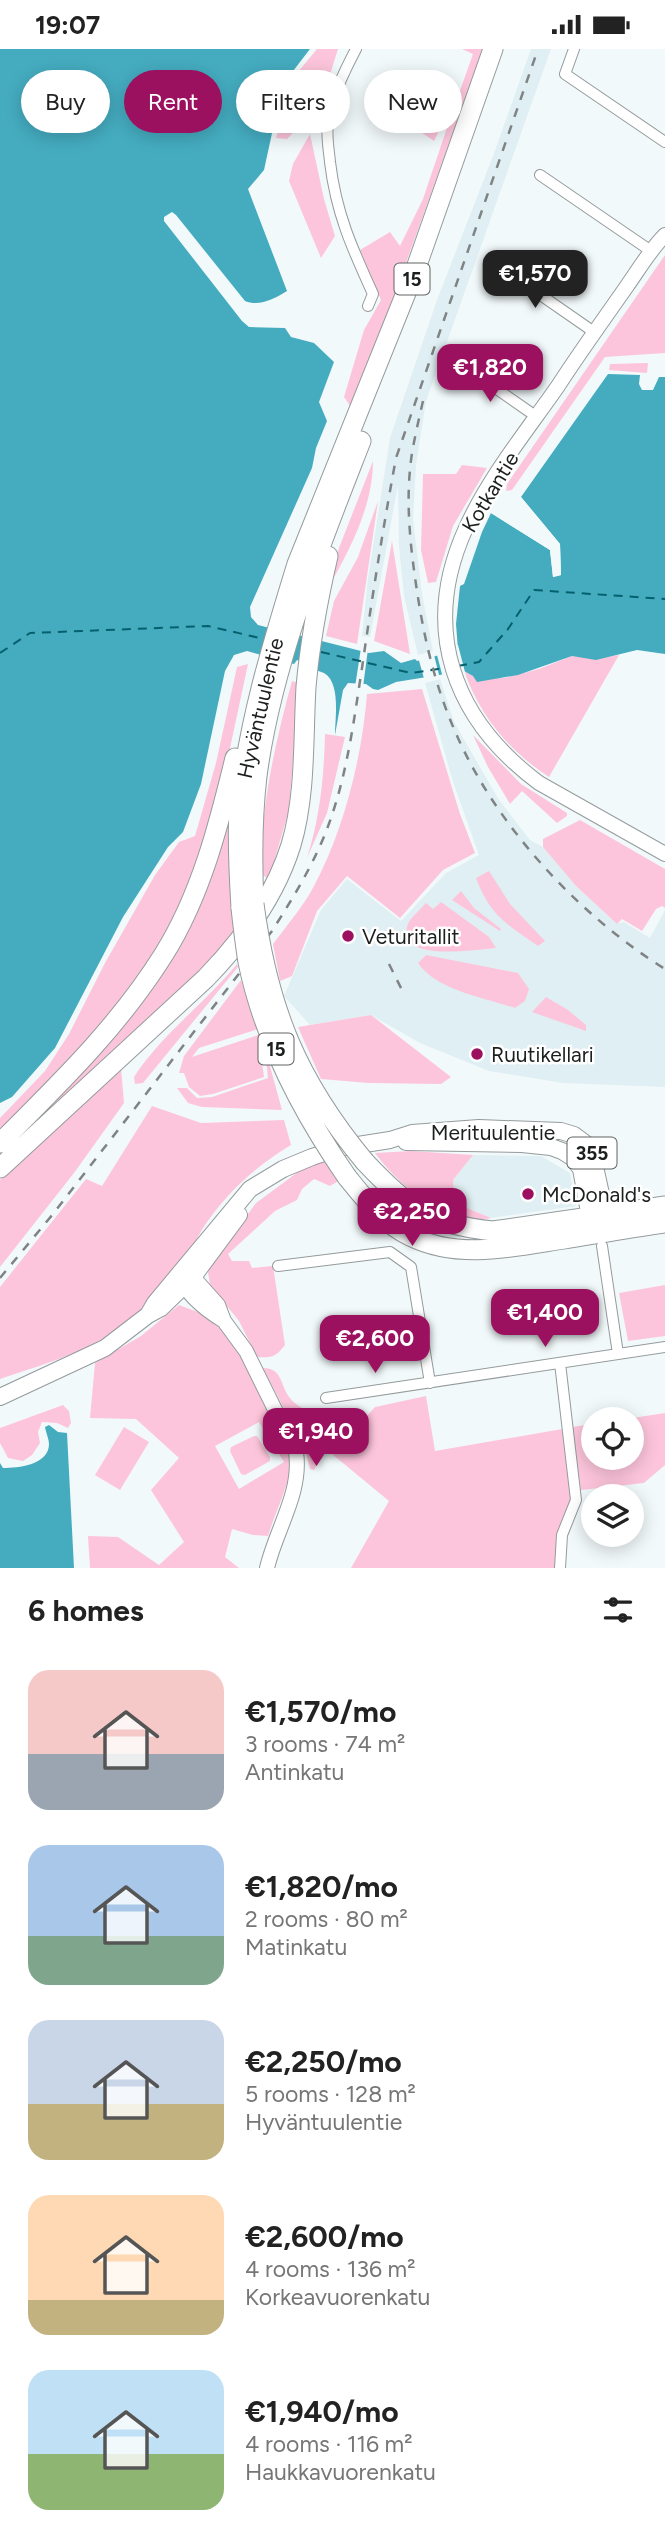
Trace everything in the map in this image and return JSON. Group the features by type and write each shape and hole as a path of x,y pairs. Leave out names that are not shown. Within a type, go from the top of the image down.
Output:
{"highway":[{"name":"Hyväntuulentie","path":"297,619 301,552 420,255 494,49"},
{"name":"Hyväntuulentie","path":"506,49 449,211 352,464 297,619 272,673 257,774 247,906 248,961 269,1032 293,1089 347,1177 372,1208 386,1219 409,1236 456,1249 492,1250 600,1229"},
{"path":"0,1168 206,978 231,952 271,894 291,843 298,809 307,683 297,619"},
{"path":"0,1143 97,1045 121,1017 166,952 207,860 244,716 272,673"},
{"name":"Hyväntuulentie","path":"247,906 277,1014 308,1081 325,1111 365,1163 408,1204 425,1215 467,1229 600,1229"},
{"name":"15","path":"600,1229 665,1206"},
{"name":"15","path":"600,1229 665,1223"}],"main road":[{"name":"Merituulentie","path":"0,1389 22,1386 66,1369 105,1349 161,1308 185,1280 250,1189 300,1161 339,1148 390,1140 412,1133 448,1129 541,1129 574,1135 592,1153 600,1229"},
{"name":"Merituulentie","path":"0,1397 22,1386"}],"street":[{"path":"356,49 338,89 328,124 328,140 334,190 347,238 373,294 368,306"},
{"path":"575,49 565,74 665,142"},
{"path":"540,175 651,251"},
{"name":"Kotkantie","path":"665,235 594,332 494,479 466,528 448,584 444,617 447,647 456,684 480,727 521,770 576,806 665,854"},
{"path":"493,262 594,332"},
{"path":"462,365 537,417"},
{"path":"600,1229 618,1354"},
{"path":"278,1266 390,1252 411,1267 430,1383"},
{"path":"185,1280 211,1313 224,1321 246,1351 296,1452 299,1471 267,1568"},
{"path":"326,1398 665,1347"},
{"path":"560,1363 576,1500 562,1535 560,1568"}],"shaded area":[{"path":"317,49 338,49 331,70 300,70"},
{"path":"462,49 483,49 462,107 462,85 473,54"},
{"path":"531,49 551,49 426,401 416,465 413,519 422,594 433,651 418,655 404,596 399,546 398,485 370,637 362,636 368,578 390,438 437,300"},
{"path":"277,133 293,133 287,139 276,138"},
{"path":"422,133 438,133 434,141"},
{"path":"445,133 453,133 353,410 344,397 364,330 381,300 360,250 390,232 400,246 423,199"},
{"path":"310,134 335,236 321,258 289,181 293,164"},
{"path":"665,255 665,353 605,357 512,490 506,491 507,484"},
{"path":"648,363 647,373 609,370 610,364"},
{"path":"373,461 364,512 327,590 339,548"},
{"path":"462,465 487,468 453,526 436,582 428,583 421,550 423,474 456,474"},
{"path":"378,501 357,644 326,636 334,601 358,557"},
{"path":"392,541 410,654 374,641"},
{"path":"619,655 549,777 521,756 498,731 478,703 464,671 473,676 504,678 539,669 572,656 600,658"},
{"path":"248,664 223,781 191,888 132,992 0,1136 0,1118 45,1071 69,1034 105,963 155,875 179,842 195,836 216,763 237,667"},
{"path":"440,679 454,722 499,800 530,840 543,847 576,886 617,924 624,922 650,938 665,910 665,1087 563,1083 489,1071 420,1043 371,1015 310,1025 284,996 321,910 347,879 401,921 446,873 479,855 453,782 425,683"},
{"path":"292,681 299,683 289,810 269,879 261,874 263,826 274,752"},
{"path":"422,689 460,814 475,853 443,870 400,918 347,876 317,911 292,976 280,981 273,944 310,894 334,841 356,768 367,694"},
{"path":"325,734 345,737 327,813 307,858 321,797"},
{"path":"473,735 521,784 567,813 567,816 557,823 522,791 510,804"},
{"path":"232,800 236,937 0,1161 0,1154 91,1064 147,993"},
{"path":"580,820 665,869 665,908 662,906 656,909 642,931 622,919 617,924 576,886 543,847 543,839"},
{"path":"489,871 510,904 545,941 538,946 508,925 494,911 476,878"},
{"path":"461,891 474,908 501,929 500,931 452,900"},
{"path":"441,902 489,937 496,948 440,951 413,945 407,937 409,921 426,903 433,909"},
{"path":"426,955 518,973 529,989 525,1001 515,1008 449,986 426,972 418,963"},
{"path":"237,964 238,967 143,1083 135,1084 134,1077 145,1061"},
{"path":"241,980 258,1029 199,1048 192,1057 258,1035 264,1077 200,1096 189,1087 184,1073 179,1073 184,1056"},
{"path":"546,997 586,1025 586,1031 532,1012"},
{"path":"371,1015 451,1077 441,1084 321,1079 298,1027"},
{"path":"265,1048 282,1110 202,1107 188,1103 177,1088 187,1088 197,1098 212,1097 268,1078"},
{"path":"121,1068 124,1103 74,1173 0,1267 0,1180"},
{"path":"152,1106 201,1123 284,1120 291,1145 254,1171 232,1192 212,1215 172,1275 127,1322 105,1338 76,1352 0,1379 0,1287 86,1179 102,1186"},
{"path":"411,1151 473,1155 453,1180 455,1203 491,1218 458,1217 441,1210 410,1190 375,1153"},
{"path":"473,1155 541,1156 570,1173 576,1206 491,1218 455,1203 453,1180"},
{"path":"324,1161 340,1180 330,1186 314,1179 302,1189 297,1200 275,1211 228,1254 232,1261 249,1261 252,1268 273,1266 285,1345 273,1356 257,1357 239,1321 210,1285 208,1272 256,1203 302,1169"},
{"path":"665,1285 665,1336 628,1341 619,1293"},
{"path":"179,1305 211,1317 232,1340 292,1454 286,1486 268,1536 232,1529 225,1557 239,1568 90,1568 88,1536 118,1537 159,1565 184,1542 151,1490 179,1458 136,1419 90,1418 95,1363 141,1336","holes":["259,1422 284,1462 239,1489 215,1446"]},
{"path":"263,1368 278,1374 290,1398 310,1415 320,1429 325,1446 314,1470 310,1469 305,1449"},
{"path":"426,1396 435,1451 568,1428 576,1500 560,1549 560,1568 351,1568 389,1501 332,1454 375,1407"},
{"path":"63,1405 69,1411 71,1423 68,1428 57,1423 42,1422 38,1432 40,1443 32,1455 23,1461 8,1458 0,1443 0,1428"},
{"path":"665,1413 665,1465 644,1483 581,1484 581,1490 572,1427 581,1426 581,1470 644,1470 644,1416"},
{"path":"124,1427 149,1442 120,1490 95,1475"},
{"path":"257,1436 270,1461 245,1475 241,1474 230,1451 231,1447"}],"water":[{"path":"0,49 310,49 294,70 236,70 236,133 272,133 264,170 248,189 287,291 261,303 245,301 176,215 172,212 164,217 164,221 249,327 285,328 291,337 314,343 334,362 319,402 327,421 316,448 312,468 250,607 251,617 258,625 369,653 384,651 401,663 458,650 456,624 460,586 464,584 491,513 550,550 553,577 561,575 560,544 521,497 608,374 640,375 639,384 642,390 653,390 659,377 665,377 665,654 637,650 596,660 572,656 518,675 477,682 464,671 396,682 378,690 366,684 348,683 343,690 335,735 335,693 333,685 324,673 301,666 303,662 297,660 294,664 247,651 234,655 225,671 201,784 183,832 168,847 123,917 55,1048 12,1097 0,1103"},
{"path":"49,1425 58,1432 67,1433 74,1568 0,1568 0,1463 3,1468 17,1467 32,1464 44,1457 49,1444 45,1427"}],"pier":[{"path":"521,497 560,544 561,575 553,577 550,550 491,513 495,511 552,548 558,573 557,545 518,499"},
{"path":"458,645 466,676 443,678 436,651"},
{"path":"361,648 368,649 363,687 355,687"},
{"path":"433,651 440,679 425,682 418,657"}],"ferry route":[{"path":"458,666 479,662 508,629 534,590 665,599"},
{"path":"0,653 30,633 208,626 264,639"},
{"path":"321,652 411,673 445,668"}],"railway":[{"path":"0,1278 53,1214 272,931 306,875 323,839 338,797 348,755 396,458 538,49"},
{"path":"423,401 410,470 410,539 427,644 454,729 492,799 542,864 601,922 665,969"},
{"path":"389,964 402,990"}],"place":[{"name":"Veturitallit","path":"348,936"},
{"name":"Ruutikellari","path":"477,1054"},
{"name":"McDonald's","path":"528,1194"}]}
